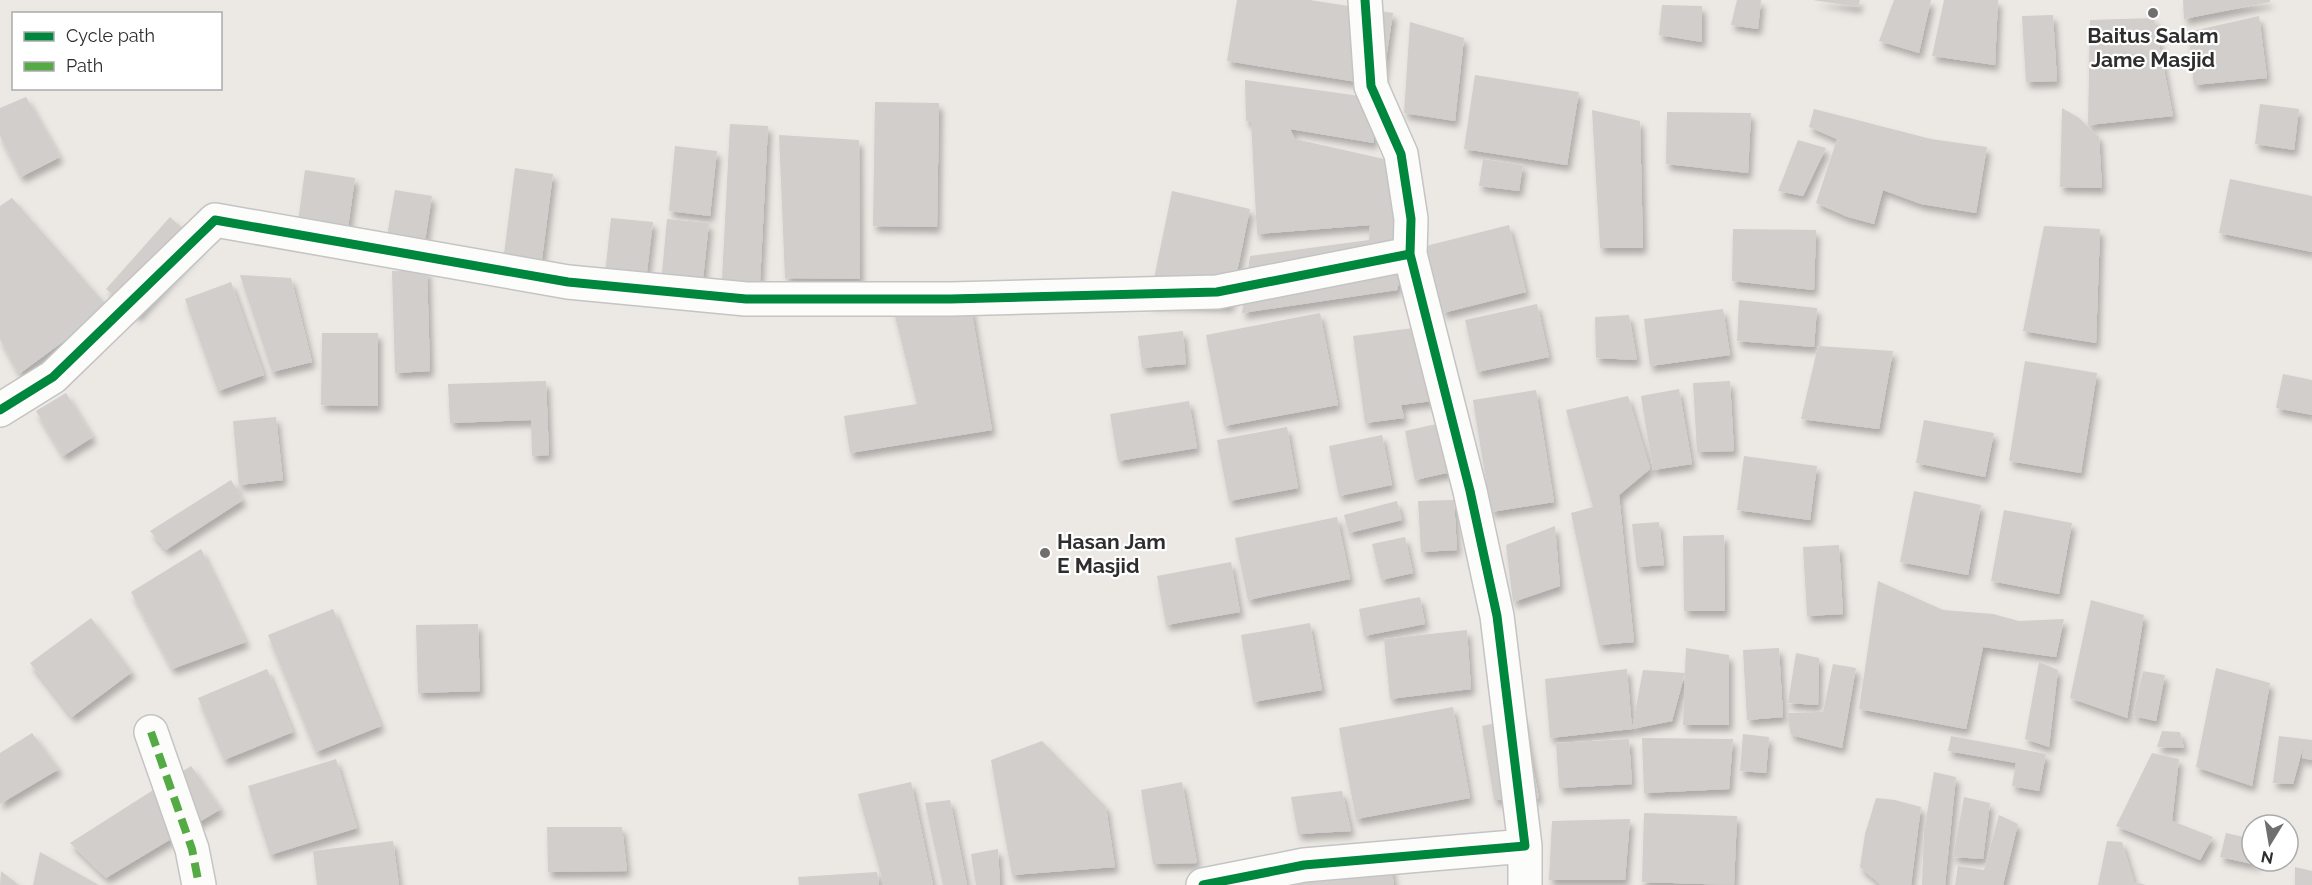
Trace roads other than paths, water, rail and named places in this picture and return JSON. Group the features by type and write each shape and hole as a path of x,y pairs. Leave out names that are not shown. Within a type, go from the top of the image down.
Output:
{"street":[{"path":"1365,0 1371,86 1401,154 1411,219 1410,254 1470,491 1497,616 1525,846 1525,885"},
{"path":"0,410 53,377 215,220 568,282 746,299 951,299 1217,292 1410,254"},
{"path":"151,732 192,849 199,885"},
{"path":"1203,885 1304,865 1525,846"}],"place":[{"name":"Baitus Salam Jame Masjid","path":"2153,13"},
{"name":"Hasan Jam E Masjid","path":"1045,553"}]}
